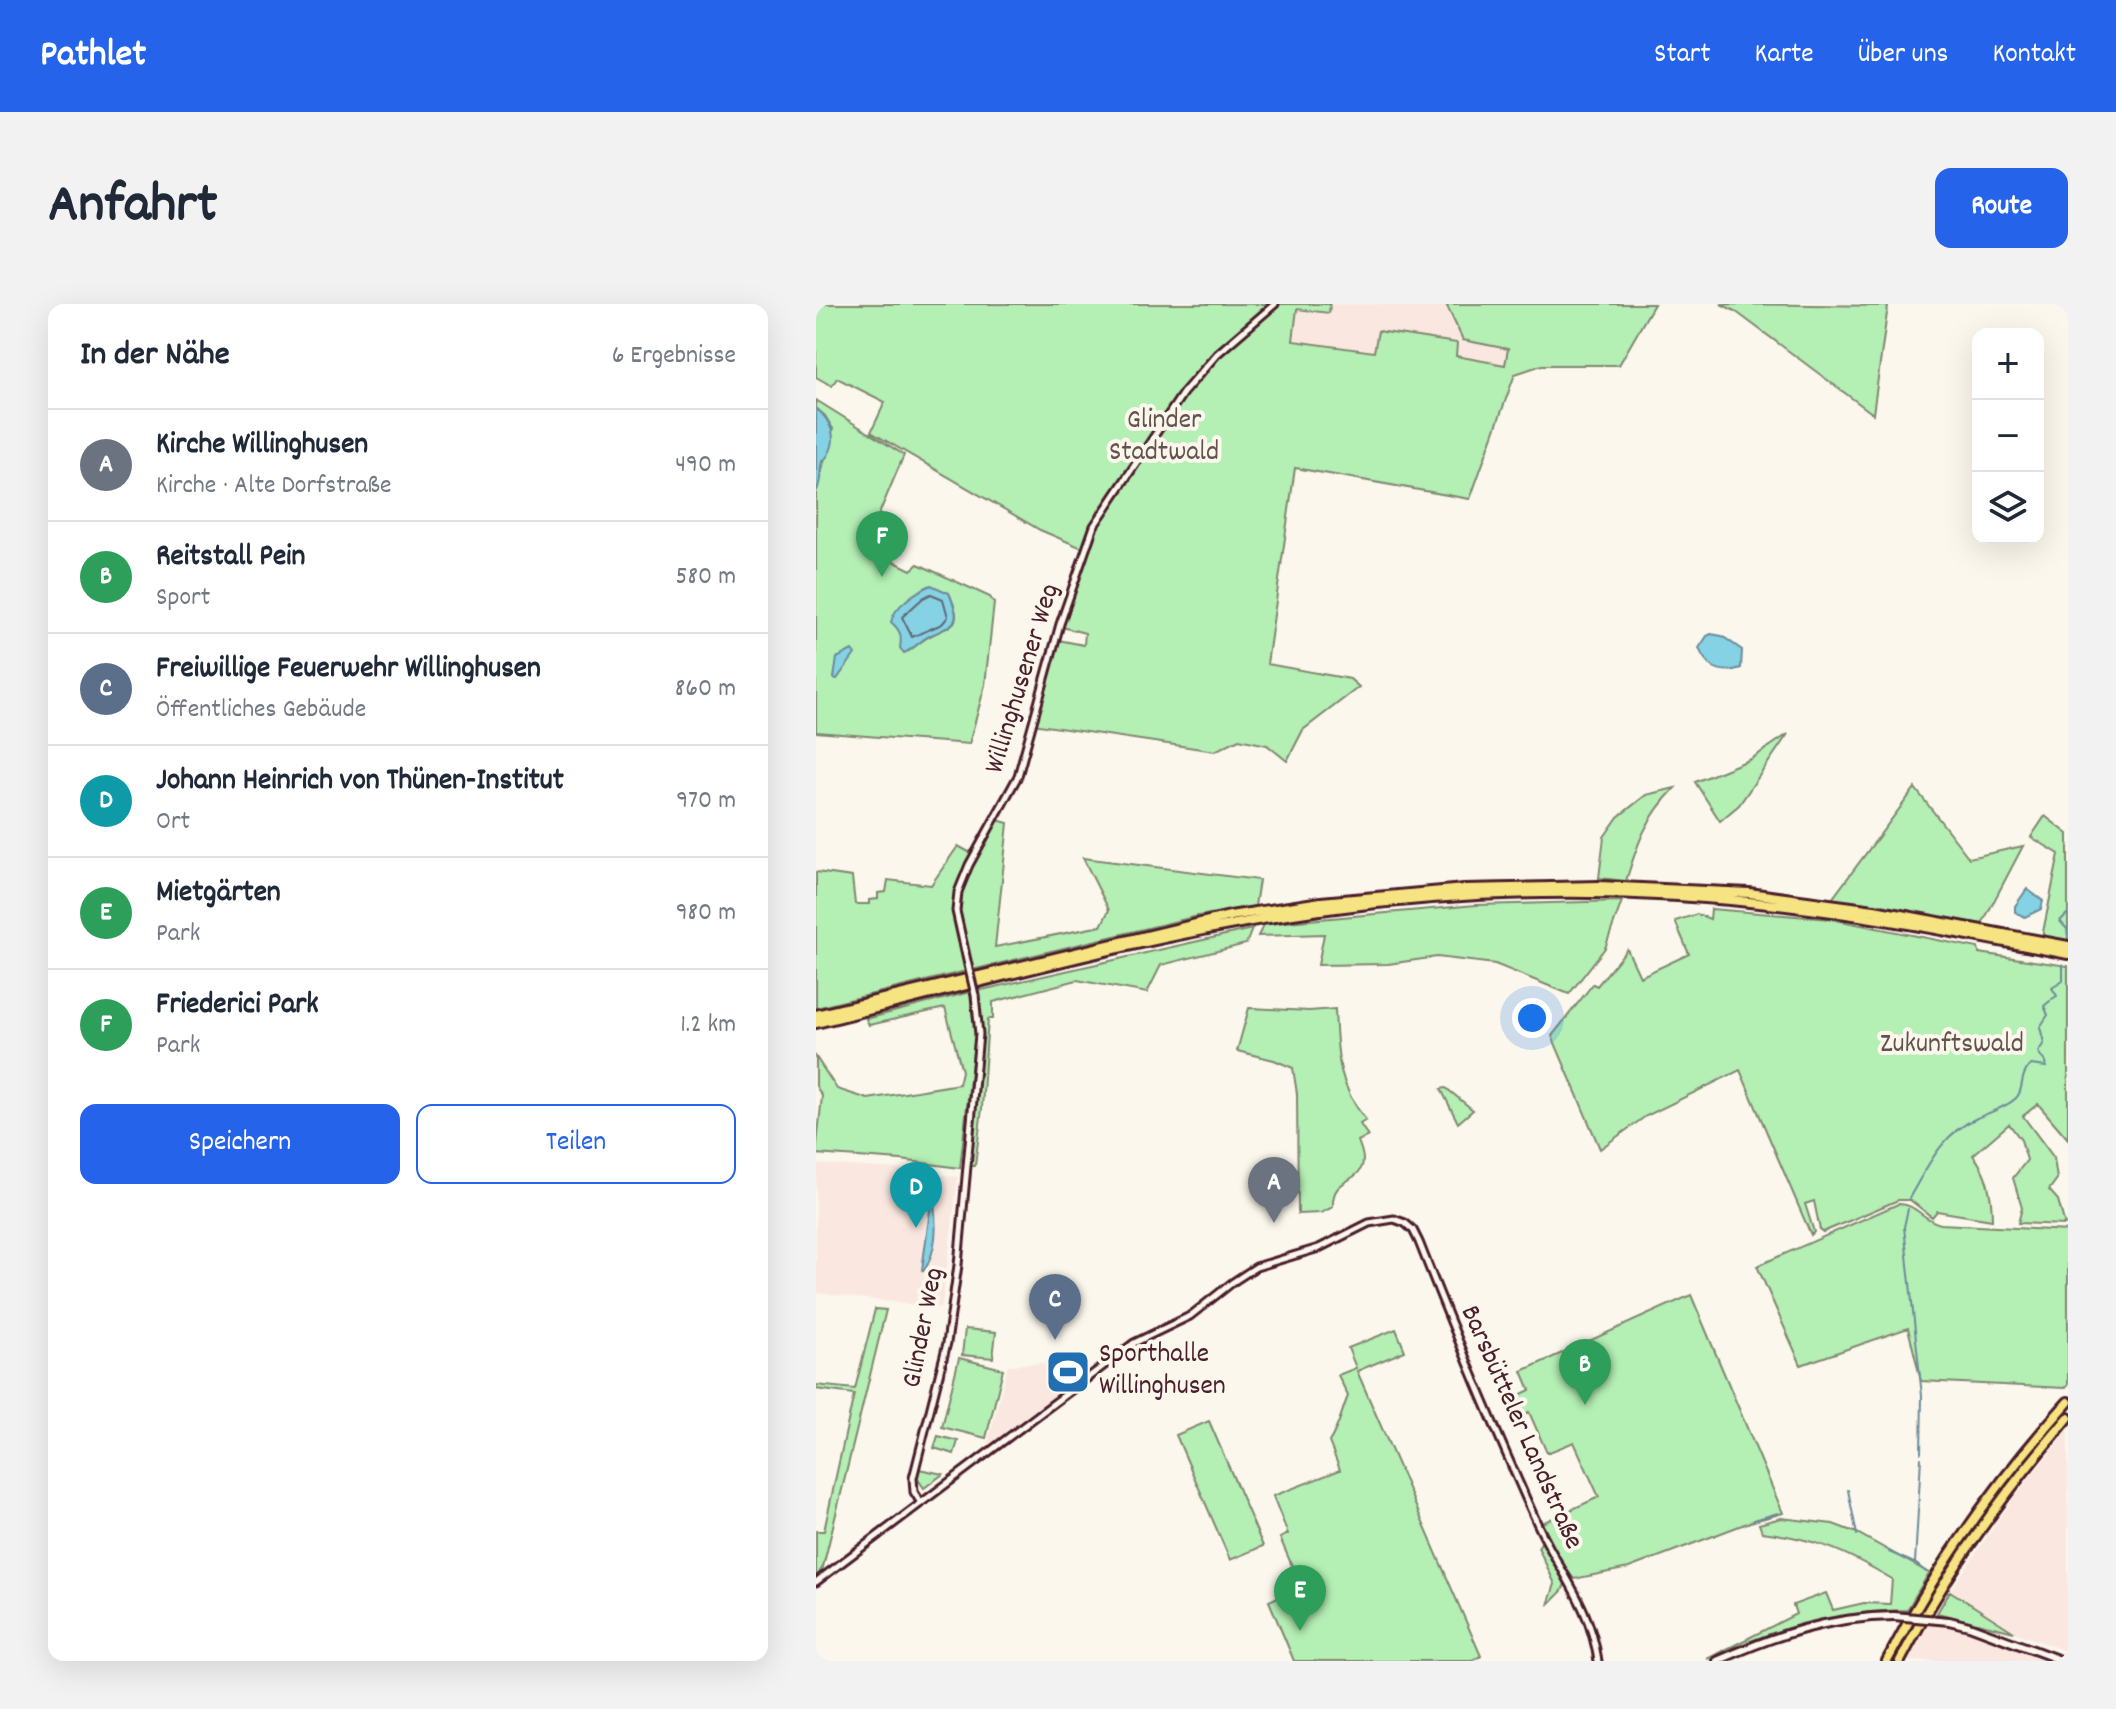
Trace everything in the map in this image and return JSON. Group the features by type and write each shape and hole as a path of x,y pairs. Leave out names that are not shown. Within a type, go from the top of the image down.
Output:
{"highway":[{"path":"816,1015 1230,916 1335,900 1489,888 1599,886 1749,893 1874,910 2068,946"},
{"path":"816,1023 1223,926 1322,910 1464,897 1598,894 1749,902 1915,925 2068,954"},
{"path":"1887,1661 1972,1523 2020,1458 2068,1402"},
{"path":"1900,1661 1977,1534 2027,1466 2068,1418"}],"main road":[{"path":"1717,1661 1793,1630 1829,1621 1894,1616 1949,1621 2063,1661"}],"street":[{"name":"Willinghusener Weg","path":"968,965 956,911 958,892 969,865 1018,776 1060,624 1089,537 1183,393 1217,354 1275,304"},
{"name":"Glinder Weg","path":"921,1503 914,1492 913,1478 947,1343 958,1265 979,1034 968,965"},
{"name":"Barsbütteler Landstraße","path":"921,1503 1144,1337 1190,1316 1256,1267 1319,1248 1369,1223 1394,1219 1413,1230 1419,1242 1527,1500 1554,1558 1583,1605 1598,1661"},
{"path":"816,1582 921,1503"}],"shaded area":[{"path":"1330,304 1446,304 1463,340 1509,349 1505,365 1456,356 1456,343 1378,331 1374,352 1293,341 1297,309 1328,313"},
{"path":"816,1164 900,1169 958,1177 942,1308 816,1293"},
{"path":"1043,1363 1064,1390 991,1445 988,1442 1008,1365"},
{"path":"2068,1430 2068,1652 2014,1632 1950,1591 2012,1500"},
{"path":"1928,1622 1982,1634 2053,1661 1906,1661"}],"green space":[{"name":"Glinder Stadtwald","path":"816,304 1330,304 1329,313 1297,309 1293,341 1374,352 1378,331 1457,343 1456,356 1505,365 1508,349 1463,340 1446,304 1654,304 1619,365 1542,365 1515,374 1470,499 1295,468 1267,664 1350,679 1359,687 1303,730 1287,761 1267,745 1239,739 1215,751 1032,724 1058,640 1084,645 1085,633 1062,627 1087,550 1040,530 871,432 885,402 837,378 832,386 816,377"},
{"path":"1721,304 1888,306 1873,414 1735,311"},
{"path":"816,400 904,455 865,547 911,570 918,564 990,597 994,603 985,685 969,744 816,732 816,492 833,429 816,408","holes":["949,593 955,621 909,651 899,629"]},
{"path":"1788,734 1739,805 1720,821 1695,782 1751,759"},
{"path":"1675,788 1644,831 1626,881 1599,878 1604,837 1618,817 1646,795"},
{"path":"1915,788 1969,858 2023,846 1982,924 1832,899"},
{"path":"2045,816 2068,834 2068,941 2042,937 2059,854 2031,837"},
{"path":"997,820 1008,823 995,947 1101,926 1109,910 1083,858 1259,880 1255,906 1198,916 972,970 960,923 960,895 972,862"},
{"path":"958,846 969,852 977,847 956,894 956,921 966,971 816,1008 816,872 852,877 855,904 869,904 869,900 878,899 878,893 886,892 888,880 931,885"},
{"path":"1622,901 1605,948 1569,994 1495,964 1437,957 1388,964 1318,965 1324,934 1258,936 1264,924 1476,905"},
{"name":"Zukunftswald","path":"1711,909 1831,919 1978,948 1979,953 2068,966 2068,1139 2038,1104 2023,1116 2054,1158 2057,1179 2049,1190 2058,1200 2065,1225 2018,1223 2022,1208 2013,1178 2027,1160 2021,1140 2009,1124 1973,1155 1988,1185 1992,1220 1937,1211 1932,1217 1910,1200 1898,1200 1823,1232 1814,1201 1805,1204 1814,1232 1811,1235 1740,1070 1646,1116 1600,1149 1552,1036 1593,984 1597,986 1627,949 1640,977 1689,954 1675,921 1697,914 1710,919"},
{"path":"1252,929 1246,944 1161,965 1147,993 1077,980 993,1002 993,1019 988,1019 975,1166 968,1166 982,1034 977,991"},
{"path":"970,992 975,1035 960,1168 816,1154 822,1096 816,1086 816,1057 837,1089 868,1099 959,1084 962,1071 945,1008 869,1025 866,1019"},
{"path":"1249,1008 1335,1009 1340,1068 1349,1094 1366,1120 1360,1124 1368,1136 1358,1141 1363,1158 1358,1173 1337,1190 1333,1207 1321,1213 1298,1214 1297,1094 1293,1068 1237,1051"},
{"path":"1446,1088 1473,1110 1458,1123 1441,1089"},
{"path":"1898,1204 1910,1206 1941,1224 2068,1231 2068,1385 2065,1388 1921,1381 1908,1328 1801,1365 1757,1266"},
{"path":"1691,1295 1783,1513 1750,1522 1629,1568 1574,1579 1562,1564 1542,1523 1599,1497 1574,1442 1547,1453 1529,1412 1519,1416 1511,1399 1530,1390 1522,1371"},
{"path":"875,1309 886,1310 823,1567 816,1577 816,1531 824,1531 854,1394 816,1389 816,1385 855,1389"},
{"path":"965,1329 996,1332 993,1358 962,1355"},
{"path":"1396,1329 1405,1351 1357,1371 1481,1656 1473,1661 1294,1661 1269,1601 1301,1587 1280,1538 1288,1534 1273,1496 1340,1470 1329,1442 1348,1396 1338,1375 1356,1368 1348,1348"},
{"path":"959,1358 1003,1369 986,1438 942,1427"},
{"path":"1209,1421 1263,1546 1230,1560 1176,1435"},
{"path":"938,1436 958,1441 954,1454 934,1448"},
{"path":"919,1469 943,1474 924,1488 917,1478"},
{"path":"1781,1518 1833,1524 1857,1533 1929,1573 1907,1610 1852,1614 1804,1623 1707,1659 1796,1614 1793,1605 1826,1593 1833,1610 1864,1603 1890,1604 1892,1579 1875,1569 1815,1543 1762,1532 1759,1524"},
{"path":"1543,1540 1565,1584 1548,1605 1555,1584 1538,1547"},
{"path":"1950,1591 2014,1632 1937,1613"}],"water":[{"path":"816,408 829,423 833,442 828,455 822,460 816,492"},
{"path":"931,585 949,593 955,620 904,653 900,648 900,634 891,622 893,616 907,600"},
{"path":"1711,634 1722,636 1742,650 1741,668 1721,670 1706,661 1699,648"},
{"path":"852,650 855,654 837,679 834,678 837,658"},
{"path":"2027,889 2043,901 2041,909 2025,917 2015,912 2015,906"},
{"path":"931,1202 934,1203 936,1221 935,1238 924,1271 922,1270"}],"waterway":[{"path":"2068,913 2060,921 2067,929 2068,937"},
{"path":"2052,999 2057,996 2052,988 2063,981 2063,964"},
{"path":"1909,1198 1929,1163 1954,1133 2016,1098 2024,1074 2031,1065 2046,1067 2038,1052 2044,1043 2040,1027 2048,1015 2044,1006 2050,1001"},
{"path":"1908,1209 1904,1227 1922,1396 1921,1453"},
{"path":"1921,1458 1915,1563 1926,1572"},
{"path":"1848,1490 1857,1535"},
{"path":"1754,1520 1778,1513"},
{"path":"1889,1552 1914,1563"}],"place":[{"name":"Friederici Park","path":"882,577"},
{"name":"Kirche Willinghusen","path":"1274,1223"},
{"name":"Johann Heinrich von Thünen-Institut","path":"916,1228"},
{"name":"Freiwillige Feuerwehr Willinghusen","path":"1055,1340"},
{"name":"Sporthalle Willinghusen","path":"1068,1372"},
{"name":"Reitstall Pein","path":"1585,1405"},
{"name":"Mietgärten","path":"1300,1631"}]}
